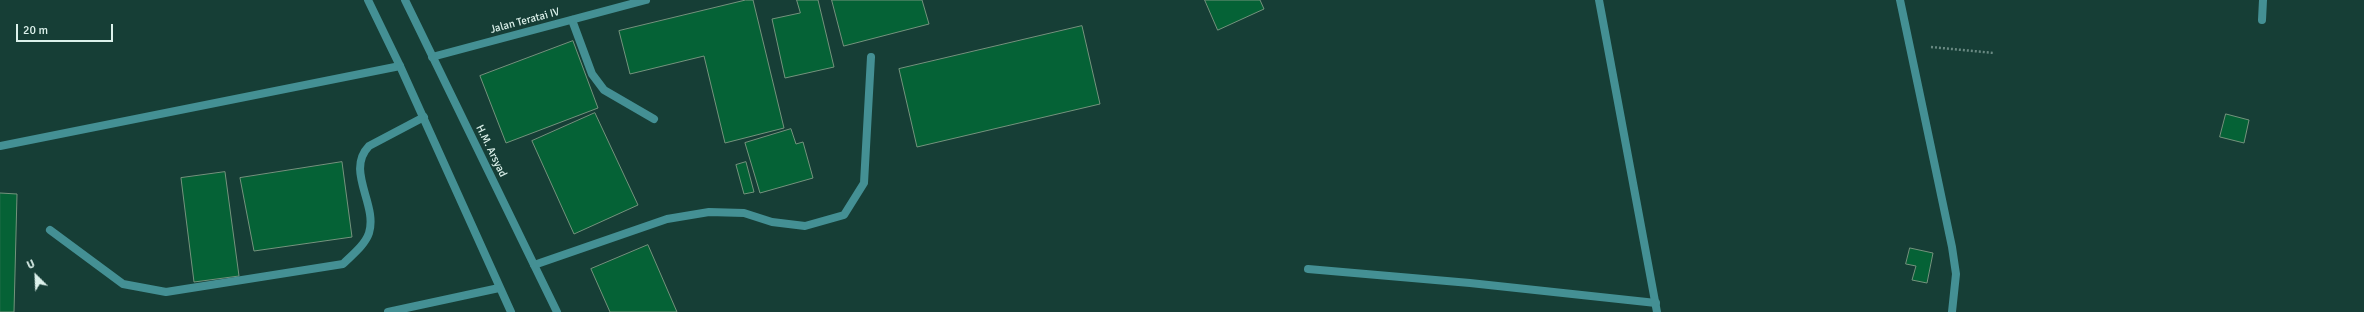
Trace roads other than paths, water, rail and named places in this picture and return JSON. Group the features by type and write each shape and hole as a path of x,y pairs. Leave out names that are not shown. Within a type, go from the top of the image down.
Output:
{"street":[{"path":"368,0 424,117 511,312"},
{"name":"H.M. Arsyad","path":"405,0 557,312"},
{"name":"Jalan Teratai IV","path":"432,57 646,0"},
{"path":"1599,0 1658,312"},
{"path":"1900,0 1953,254 1956,285 1952,312"},
{"path":"2262,20 2263,0"},
{"path":"572,20 592,74 604,90 654,119"},
{"path":"534,265 667,219 709,212 744,213 772,222 805,226 844,215 864,183 871,57"},
{"path":"0,146 400,66"},
{"path":"50,230 124,284 166,292 343,264 363,244 369,234 372,218 359,167 362,154 369,146 424,117"},
{"path":"1308,269 1470,283 1656,303"},
{"path":"388,312 499,288"}]}
